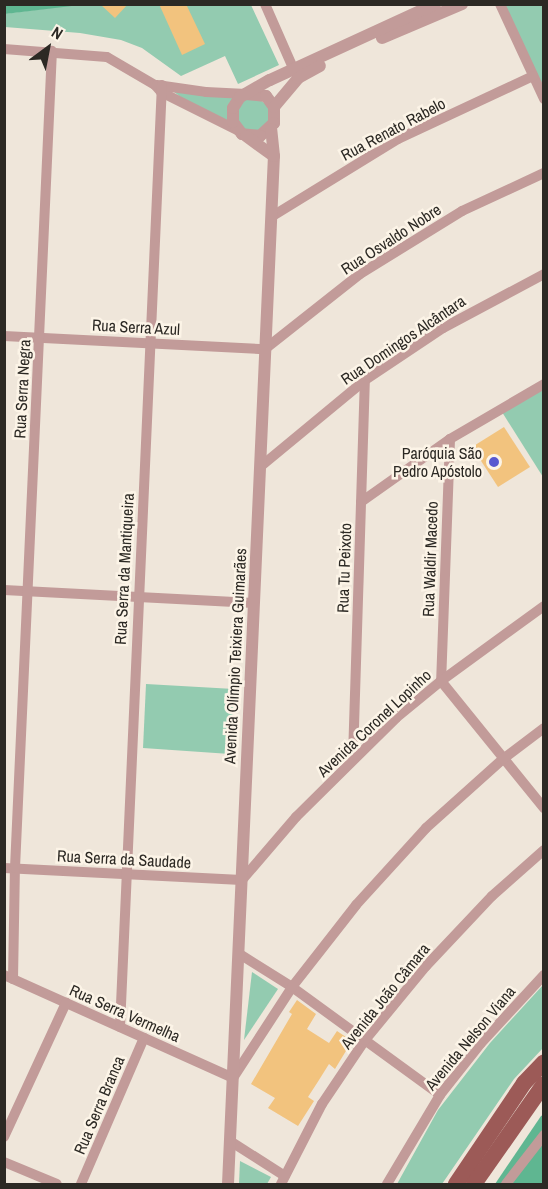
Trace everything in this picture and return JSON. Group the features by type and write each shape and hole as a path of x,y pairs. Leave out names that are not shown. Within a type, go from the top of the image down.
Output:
{"main road":[{"path":"456,1185 524,1083 543,1062"},
{"path":"474,1185 543,1083"}],"street":[{"path":"265,4 294,70"},
{"path":"274,106 298,78 435,4"},
{"path":"163,88 206,92 246,94 260,93 274,106 276,118 271,129 260,136 242,133 233,122 232,108 240,97 246,94 294,70 391,29 462,4"},
{"path":"500,4 543,99"},
{"path":"4,49 107,57 242,133 274,156"},
{"name":"Rua Serra Negra","path":"9,977 10,868 28,591 52,51"},
{"name":"Rua Renato Rabelo","path":"271,217 398,140 533,75"},
{"name":"Rua Serra da Mantiqueira","path":"120,1027 163,88"},
{"name":"Avenida Olímpio Teixiera Guimarães","path":"228,1185 274,156 271,129"},
{"name":"Rua Osvaldo Nobre","path":"265,349 360,274 462,211 543,173"},
{"name":"Rua Domingos Alcântara","path":"260,467 365,380 443,328 543,274"},
{"name":"Rua Serra Azul","path":"4,336 265,349"},
{"name":"Rua Tu Peixoto","path":"353,758 365,380"},
{"path":"361,502 450,439 543,384"},
{"name":"Rua Waldir Macedo","path":"441,681 450,439"},
{"path":"4,590 254,603"},
{"name":"Avenida Coronel Lopinho","path":"242,880 296,817 353,758 441,681 543,606"},
{"path":"441,681 543,808"},
{"path":"233,1078 292,987 356,905 419,837 503,759 543,728"},
{"name":"Avenida João Câmara","path":"283,1180 322,1104 365,1040 426,966 492,896 543,850"},
{"name":"Rua Serra da Saudade","path":"10,868 242,880"},
{"path":"238,953 292,987 440,1095"},
{"name":"Avenida Nelson Viana","path":"387,1185 440,1095 480,1043 543,975"},
{"name":"Rua Serra Vermelha","path":"9,977 233,1078"},
{"path":"4,1137 66,1003"},
{"name":"Rua Serra Branca","path":"81,1185 144,1038"},
{"path":"526,1105 543,1098"},
{"path":"506,1185 543,1135"},
{"path":"230,1142 283,1180"},
{"path":"4,1162 57,1185"}],"green space":[{"path":"5,4 80,4 80,5 5,14"},
{"path":"80,4 251,5 279,65 238,84 225,56 181,76 142,48 121,40 80,33 5,27 4,14"},
{"path":"503,5 543,5 543,91"},
{"path":"170,89 237,96 232,125 182,98"},
{"path":"253,95 273,109 266,131 241,130 235,106"},
{"path":"543,389 543,477 502,412"},
{"path":"146,684 234,689 230,754 143,748"},
{"path":"252,972 278,989 244,1040"},
{"path":"543,985 543,1048 514,1079 442,1184 397,1184 438,1110 490,1043"},
{"path":"543,1115 543,1184 495,1184 541,1116"},
{"path":"240,1161 271,1177 267,1184 239,1184"}],"building":[{"path":"100,4 128,4 115,18"},
{"path":"159,4 186,4 205,44 182,55"},
{"path":"504,427 530,467 498,487 472,447"},
{"path":"297,1000 316,1014 307,1029 329,1043 337,1031 352,1041 335,1069 329,1064 308,1097 314,1101 298,1126 268,1108 275,1098 251,1084 292,1014 289,1012"}],"place":[{"name":"Paróquia São Pedro Apóstolo","path":"494,462"}]}
